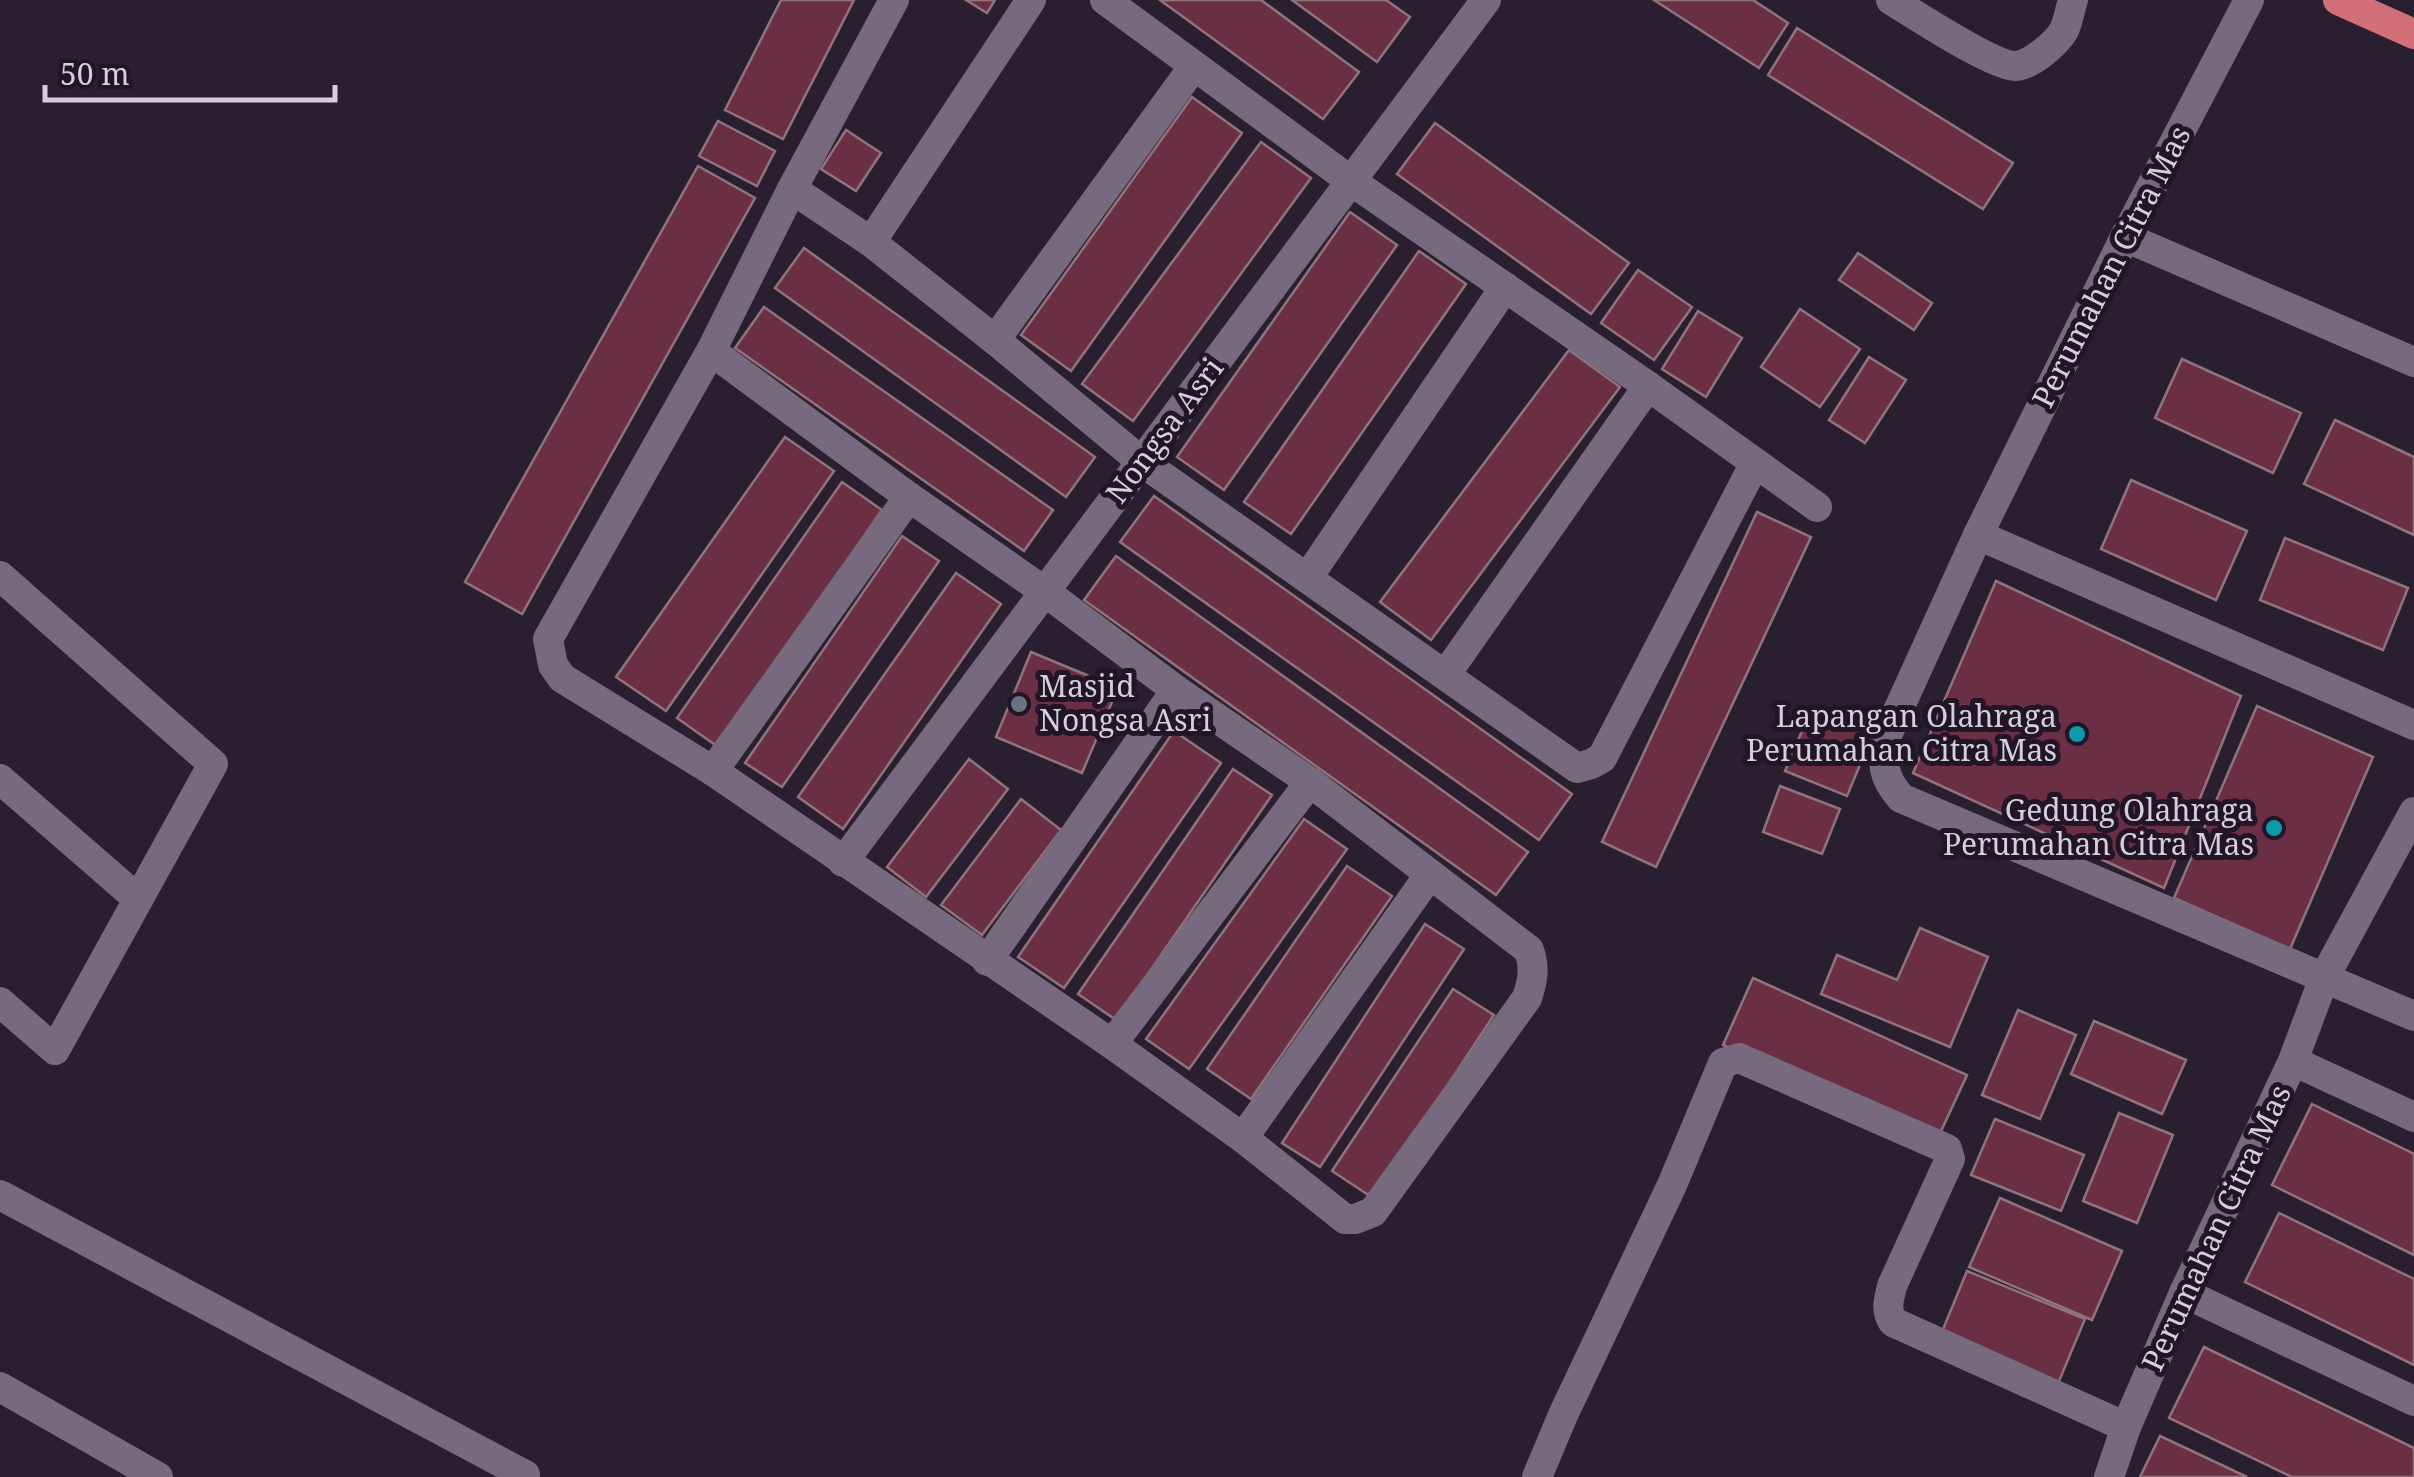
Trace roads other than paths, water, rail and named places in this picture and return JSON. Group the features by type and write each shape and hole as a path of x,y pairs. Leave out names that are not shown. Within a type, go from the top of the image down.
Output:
{"highway":[{"path":"2338,0 2414,34"}],"street":[{"path":"711,350 1176,690 1310,782 1528,950 1534,964 1526,998 1373,1212 1345,1218 1243,1138 1112,1044 714,772 562,678 553,666 548,639 711,350 894,0"},
{"path":"871,242 1031,0"},
{"path":"1106,0 1351,181 1817,507"},
{"path":"1891,0 1982,54 2006,65 2020,66 2032,61 2063,32 2073,0"},
{"name":"Perumahan Citra Mas","path":"2249,0 2125,237 1978,535 1887,735 1883,764 1887,782 1901,798 2414,1016"},
{"name":"Nongsa Asri","path":"843,862 1480,2"},
{"path":"995,340 1194,66"},
{"path":"792,189 871,242 1142,462 1577,768 1602,758 1756,463"},
{"path":"2125,237 2414,362"},
{"path":"1308,577 1505,287"},
{"path":"1446,674 1648,386"},
{"path":"714,772 909,497"},
{"path":"1978,535 2414,724"},
{"path":"0,576 213,764 54,1050 0,1002"},
{"path":"987,960 1176,690"},
{"path":"0,779 138,899"},
{"path":"1112,1044 1310,782"},
{"name":"Perumahan Citra Mas","path":"2109,1477 2126,1427 2184,1293 2294,1062 2324,978 2414,812"},
{"path":"1243,1138 1430,874"},
{"path":"1537,1477 1562,1415 1672,1185 1723,1063 1733,1058 1950,1152 1892,1286 1888,1315 1893,1322 2126,1427"},
{"path":"2294,1062 2414,1117"},
{"path":"0,1195 525,1474 524,1477"},
{"path":"2184,1293 2414,1401"},
{"path":"0,1387 158,1477"}],"place":[{"name":"Masjid Nongsa Asri","path":"1019,704"},
{"name":"Lapangan Olahraga Perumahan Citra Mas","path":"2077,734"},
{"name":"Gedung Olahraga Perumahan Citra Mas","path":"2274,828"}]}
